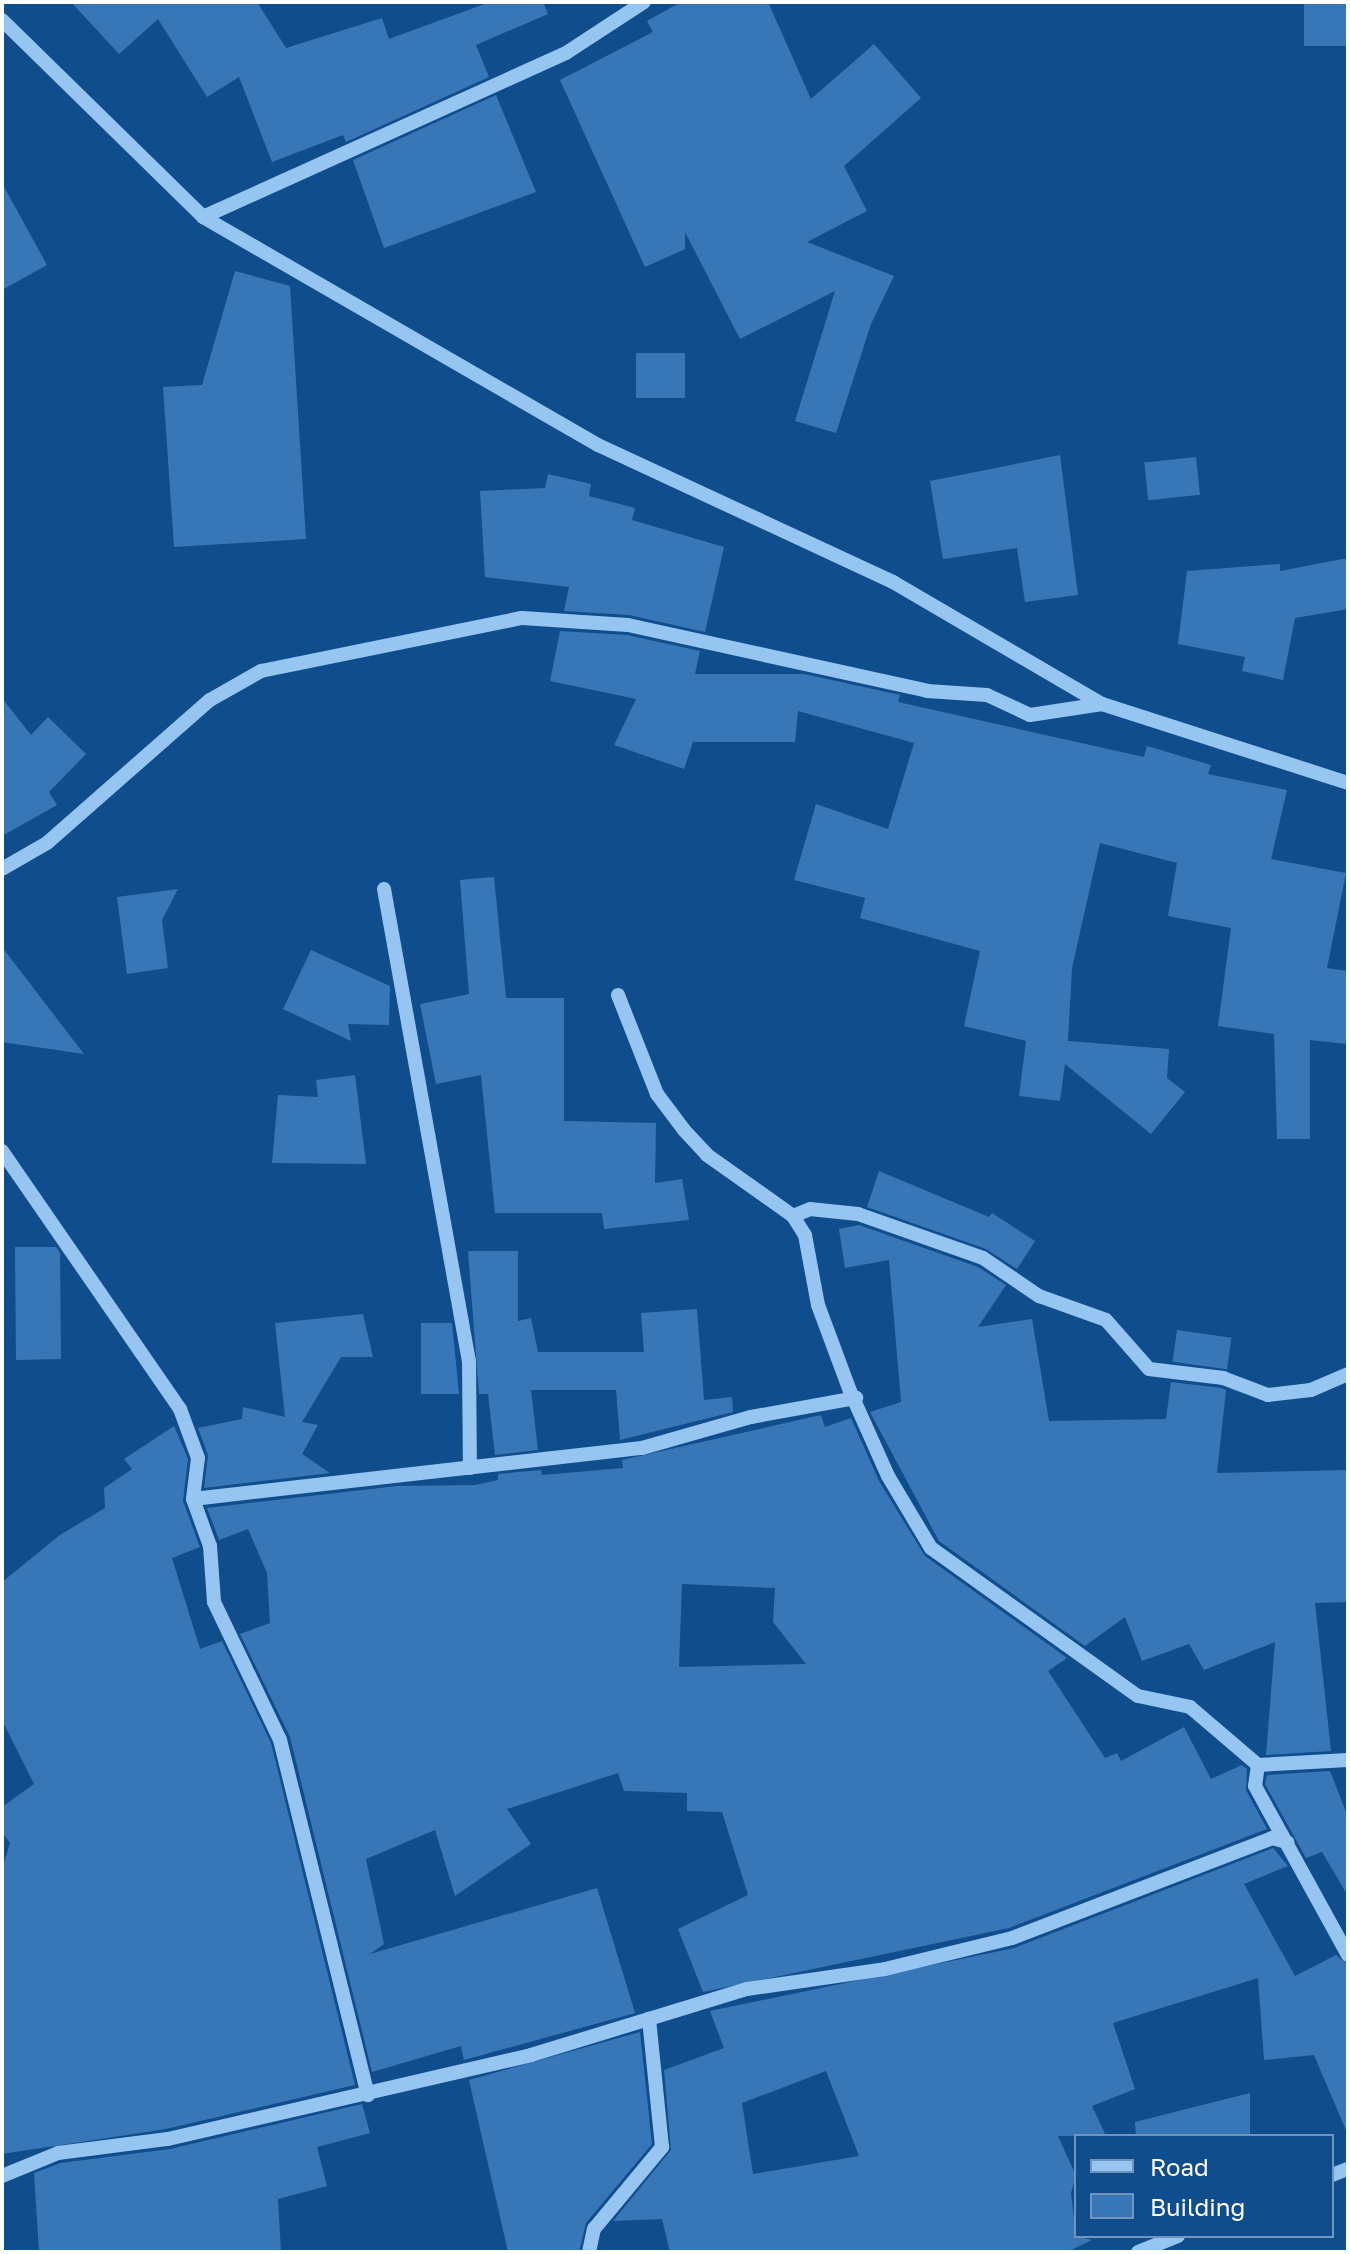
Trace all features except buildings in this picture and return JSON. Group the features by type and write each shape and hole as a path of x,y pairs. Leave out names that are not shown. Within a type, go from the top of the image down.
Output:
{"street":[{"path":"203,217 566,53 644,2"},
{"path":"2,20 203,217 598,445 893,582 1102,704 1348,783"},
{"path":"2,869 47,843 210,700 261,671 522,618 628,625 927,691 987,695 1030,715 1102,704"},
{"path":"384,889 469,1361 470,1468"},
{"path":"618,995 657,1094 684,1130 707,1155 793,1216 805,1235 818,1305 888,1476 931,1548 1138,1696 1190,1707 1258,1765 1348,1760"},
{"path":"2,1151 110,1315 180,1409 198,1458 193,1499 210,1546 214,1602 280,1740 368,2095"},
{"path":"793,1216 810,1209 858,1214 983,1258 1039,1296 1106,1320 1149,1369 1223,1378 1268,1395 1311,1390 1348,1374"},
{"path":"193,1499 642,1448 751,1417 856,1398"},
{"path":"1258,1765 1255,1786 1348,1955"},
{"path":"2,2176 58,2153 168,2139 368,2095 649,2019 747,1989 885,1969 1012,1938 1272,1838 1287,1842"},
{"path":"589,2252 594,2229 662,2147 649,2019"},
{"path":"1138,2252 1173,2238"}]}
